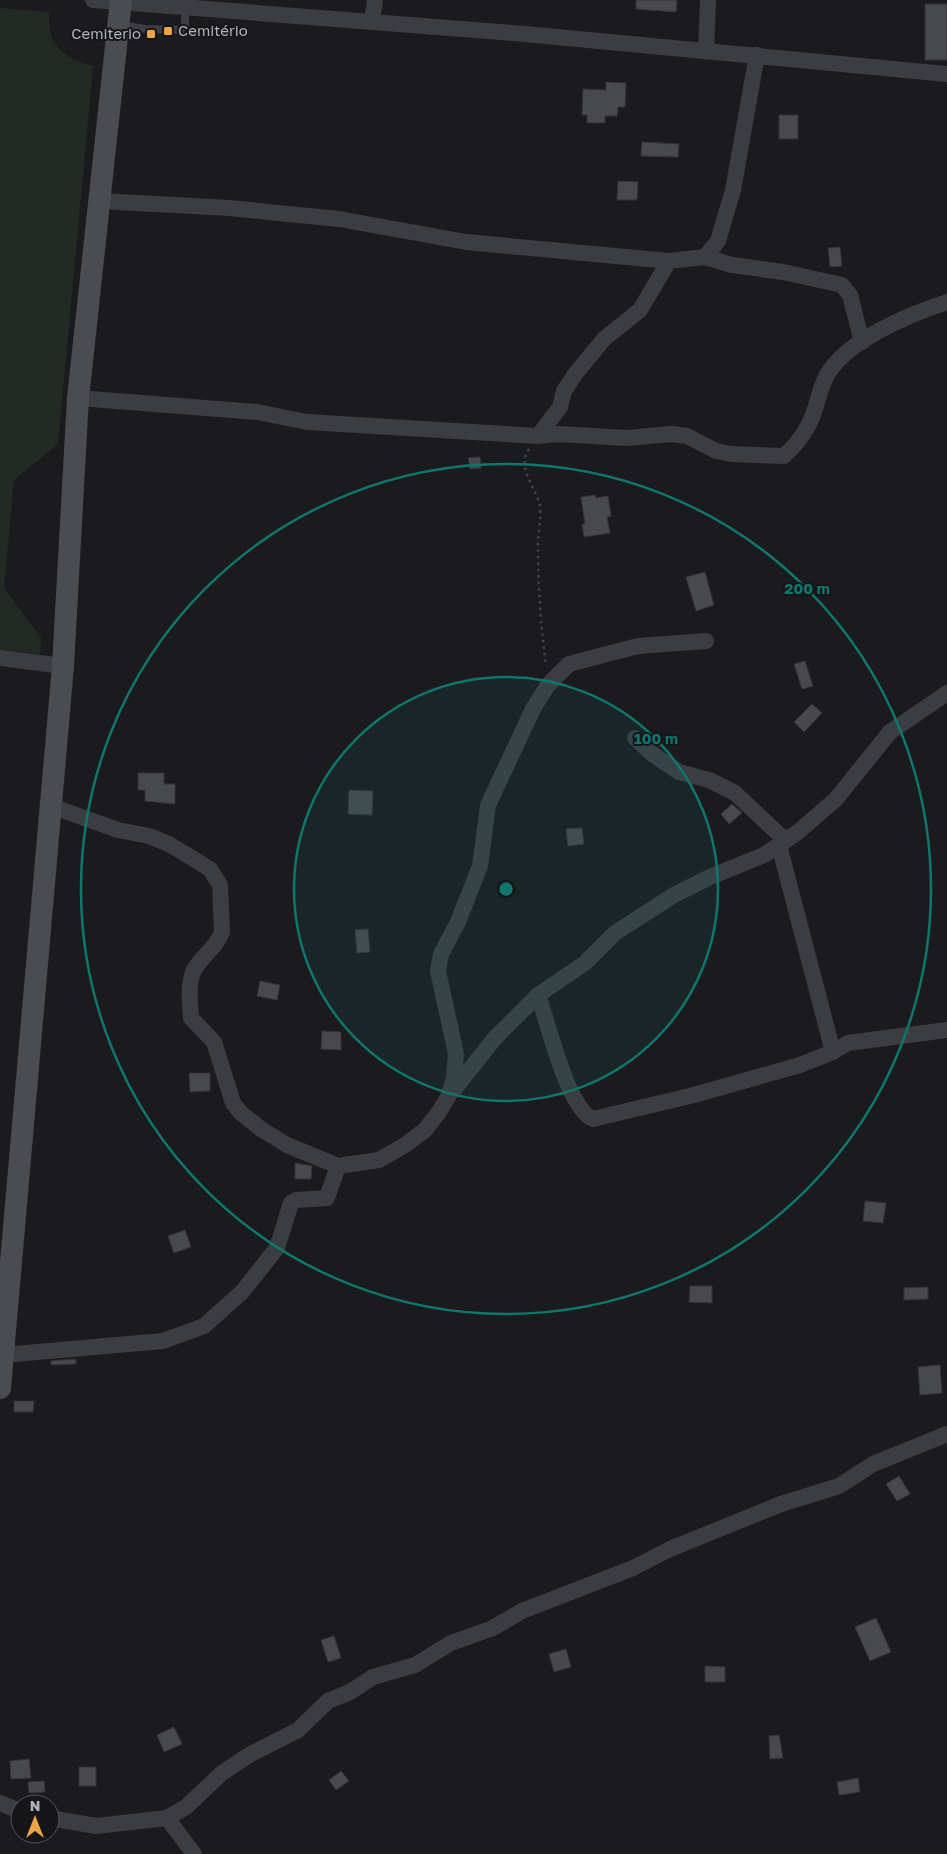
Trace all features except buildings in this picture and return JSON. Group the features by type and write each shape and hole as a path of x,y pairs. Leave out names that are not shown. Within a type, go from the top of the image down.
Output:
{"street":[{"path":"93,0 648,45 947,74"},
{"path":"372,22 375,0"},
{"path":"706,52 708,0"},
{"path":"0,1388 63,666 78,398 121,2"},
{"path":"705,257 718,241 733,190 757,56"},
{"path":"100,201 230,208 339,219 466,242 669,261 705,257 732,265 782,272 842,285 850,295 862,342"},
{"path":"538,436 560,407 564,391 576,373 604,339 640,310 669,261"},
{"path":"78,398 258,412 307,422 538,436 558,434 627,438 671,434 687,436 716,451 732,454 784,456 797,444 809,425 826,376 838,359 862,342 915,313 947,302"},
{"path":"448,1097 454,1078 456,1054 440,985 438,971 441,954 458,922 480,866 488,805 534,707 548,685 569,664 638,646 706,641"},
{"path":"0,658 63,666"},
{"path":"51,806 118,830 137,833 169,844 210,869 216,876 222,896 222,932 219,940 192,973 190,995 191,1018 214,1042 229,1093 240,1112 287,1145 338,1166 379,1160 405,1145 425,1130 484,1051 538,995 585,963 615,933 641,915 696,884 764,855 782,842 836,799 890,732 947,693"},
{"path":"634,738 652,754 679,772 709,780 735,793 782,842 833,1052"},
{"path":"538,995 556,1046 561,1072 585,1116 593,1119 800,1065 848,1044 947,1030"},
{"path":"454,1042 466,1052 484,1051"},
{"path":"3,1355 163,1342 204,1326 242,1292 277,1248 291,1203 296,1200 327,1198 338,1166"},
{"path":"60,1820 96,1826 167,1818 186,1807 222,1773 249,1755 298,1730 328,1701 350,1692 373,1677 415,1665 451,1643 493,1628 522,1611 633,1568 670,1549 782,1504 839,1486 873,1464 947,1434"},
{"path":"167,1818 194,1854"}],"lane":[{"path":"119,25 144,29 185,30 185,7"}],"path":[{"path":"538,436 524,456 526,474 540,507 538,548 540,619 548,685"}],"shaded area":[{"path":"0,8 49,12 51,34 59,49 73,59 93,66 58,444 14,480 4,588 41,638 40,654 0,650"}],"place":[{"name":"Cemitério","path":"168,31"},
{"name":"Cemiterio","path":"151,34"}]}
